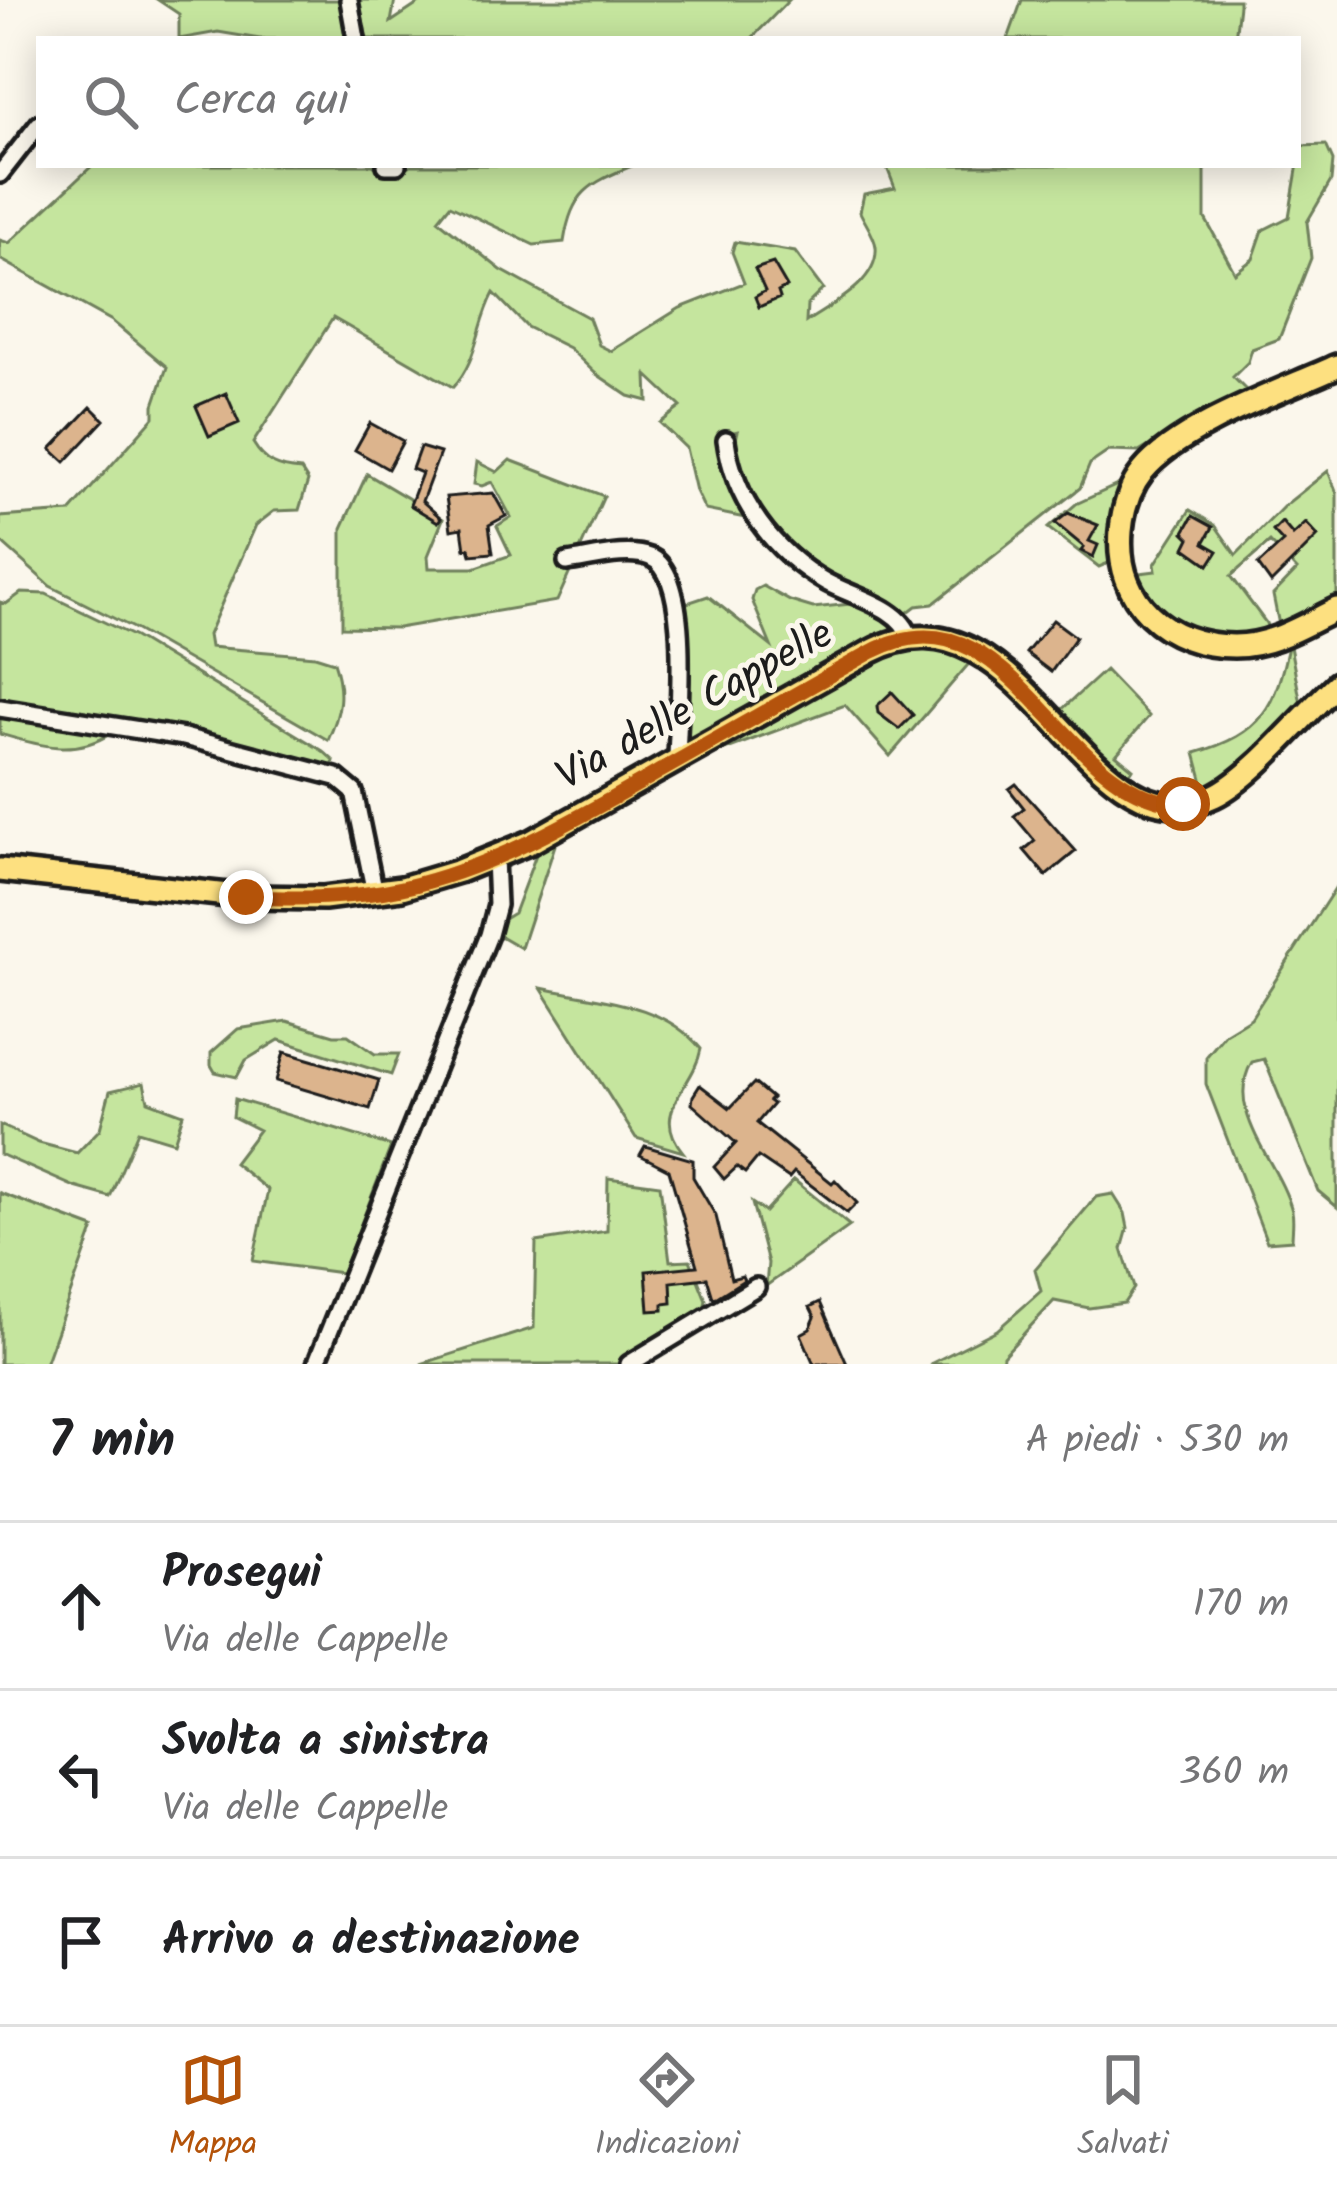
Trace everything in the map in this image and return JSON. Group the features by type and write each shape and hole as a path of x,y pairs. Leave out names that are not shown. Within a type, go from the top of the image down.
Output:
{"main road":[{"path":"1337,366 1209,425 1162,453 1131,491 1120,545 1127,582 1143,612 1169,631 1200,643 1261,643 1337,609"},
{"path":"910,638 943,639 976,650 1006,672 1112,776 1142,795 1174,803 1211,797 1236,781 1337,684"},
{"name":"Via delle Cappelle","path":"0,870 246,897 324,898 428,882 495,858 871,652 910,638"}],"street":[{"path":"350,0 356,36"},
{"path":"0,174 36,128"},
{"path":"726,440 740,492 782,550 828,583 901,619 910,638"},
{"path":"567,562 639,554 660,562 668,572 677,604 676,762"},
{"path":"0,708 184,737 336,777 354,792 375,893"},
{"path":"316,1364 488,935 497,905 495,858"},
{"path":"629,1364 756,1287"}],"green space":[{"path":"158,0 341,0 347,36 218,32 179,36 179,14"},
{"path":"359,0 395,0 391,22 424,0 789,0 754,36 366,36"},
{"path":"1022,0 1239,0 1235,36 1009,36"},
{"path":"1326,145 1333,161 1331,181 1307,222 1311,258 1279,339 1252,349 1248,362 1233,377 1249,393 1139,452 1109,451 1090,464 1080,488 933,604 916,606 903,616 811,565 776,533 740,471 735,452 738,431 721,435 722,459 732,490 750,519 705,510 686,448 660,423 681,407 647,375 648,401 629,396 569,348 527,327 494,293 468,366 453,387 333,318 253,443 267,460 301,470 308,481 299,510 274,511 256,525 208,635 210,647 315,656 334,662 340,701 328,740 50,586 0,541 0,517 70,512 154,417 167,367 112,321 0,259 0,240 9,243 90,168 378,168 392,174 407,168 627,168 585,192 572,212 564,242 534,245 450,205 438,220 501,270 589,318 599,345 611,351 680,308 744,283 732,252 735,242 795,252 823,289 807,305 806,322 840,300 862,282 875,260 875,243 860,212 864,194 895,188 887,168 1205,168 1205,218 1235,273 1253,259 1263,230 1289,217 1297,168 1301,168 1301,146"},
{"path":"510,460 604,496 557,601 398,628 342,627 342,528 367,474 443,519 428,556 429,568 474,568 511,555 497,526 511,517 492,482 474,484 477,462 497,472"},
{"path":"1328,471 1337,493 1337,603 1280,630 1273,595 1297,570 1270,542 1231,576 1269,634 1225,638 1194,633 1152,609 1135,578 1156,571 1155,564 1190,510 1215,525 1236,555 1284,506"},
{"path":"1122,483 1111,529 1111,562 1099,567 1048,528 1076,504"},
{"path":"763,586 813,608 860,603 898,621 885,633 689,744 685,738 684,604 708,596 771,646 752,600 755,590"},
{"path":"21,593 46,594 135,637 323,751 334,761 332,767 143,723 0,702 0,602 6,604"},
{"path":"1289,641 1302,709 1244,765 1205,790 1195,753 1236,737 1262,715 1278,684"},
{"path":"915,647 973,659 890,756 845,705 711,755 881,659"},
{"path":"1105,670 1149,716 1116,755 1133,769 1128,777 1115,770 1058,713"},
{"path":"0,714 110,734 83,745 42,745 0,734"},
{"path":"556,842 521,948 497,934 501,921 514,913 537,852"},
{"path":"1337,885 1337,1207 1318,1191 1264,1059 1252,1062 1245,1081 1248,1118 1293,1214 1292,1240 1267,1242 1206,1084 1206,1057 1225,1034 1251,1018"},
{"path":"541,988 648,1012 686,1033 701,1049 672,1112 670,1124 683,1152 636,1138"},
{"path":"287,1021 348,1035 375,1054 399,1054 391,1075 279,1040 246,1060 237,1077 215,1072 211,1053 238,1029"},
{"path":"144,1083 148,1101 183,1114 174,1142 138,1131 110,1197 0,1154 0,1125 77,1153 100,1129 110,1091"},
{"path":"235,1099 391,1146 342,1273 253,1261 268,1190 234,1163 259,1130 233,1117"},
{"path":"608,1178 660,1185 670,1261 690,1260 706,1300 703,1314 620,1364 421,1364 534,1328 536,1242 607,1231"},
{"path":"794,1180 850,1226 766,1286 768,1263 752,1203 765,1212"},
{"path":"0,1193 94,1228 45,1364 0,1364"},
{"path":"1113,1194 1128,1228 1122,1249 1134,1288 1124,1303 1089,1308 1054,1301 1003,1356 1002,1364 930,1364 997,1330 1041,1291 1035,1269 1096,1197"}],"building":[{"path":"773,263 787,287 778,292 780,298 759,307 755,297 765,291 755,269"},
{"path":"226,393 239,423 209,436 196,406"},
{"path":"91,407 104,420 65,462 51,449"},
{"path":"370,423 403,441 388,469 355,450"},
{"path":"420,447 440,453 422,501 441,518 438,522 410,505 422,473 412,469"},
{"path":"493,493 506,516 489,525 493,553 471,555 465,549 462,528 451,530 446,497"},
{"path":"1068,513 1098,525 1089,541 1098,545 1093,557 1055,523"},
{"path":"1193,516 1213,527 1204,543 1218,551 1209,565 1185,548 1190,538 1184,532"},
{"path":"1282,522 1293,535 1306,523 1318,536 1271,583 1258,565 1283,542 1273,531"},
{"path":"1053,620 1076,637 1051,672 1026,653"},
{"path":"892,692 913,715 899,729 878,713 877,706"},
{"path":"1016,784 1076,851 1046,876 1024,850 1035,841 1014,816 1024,808 1009,789"},
{"path":"284,1052 379,1080 370,1109 276,1081"},
{"path":"754,1083 773,1104 757,1123 832,1183 835,1180 857,1203 847,1213 794,1172 789,1178 758,1157 745,1173 737,1167 724,1179 714,1167 736,1143 692,1104 693,1096 700,1085 730,1108"},
{"path":"645,1146 693,1160 693,1177 716,1216 731,1279 742,1276 744,1280 717,1297 713,1298 707,1278 671,1282 672,1303 663,1304 663,1310 649,1311 646,1271 697,1266 669,1170 640,1155"},
{"path":"820,1302 847,1364 814,1364 801,1334 810,1329 815,1317 810,1307"}],"route":[{"path":"246,897 375,893 428,882 495,858 621,794 871,652 910,638 955,641 976,650 1006,672 1112,776 1149,798 1183,804"}]}
